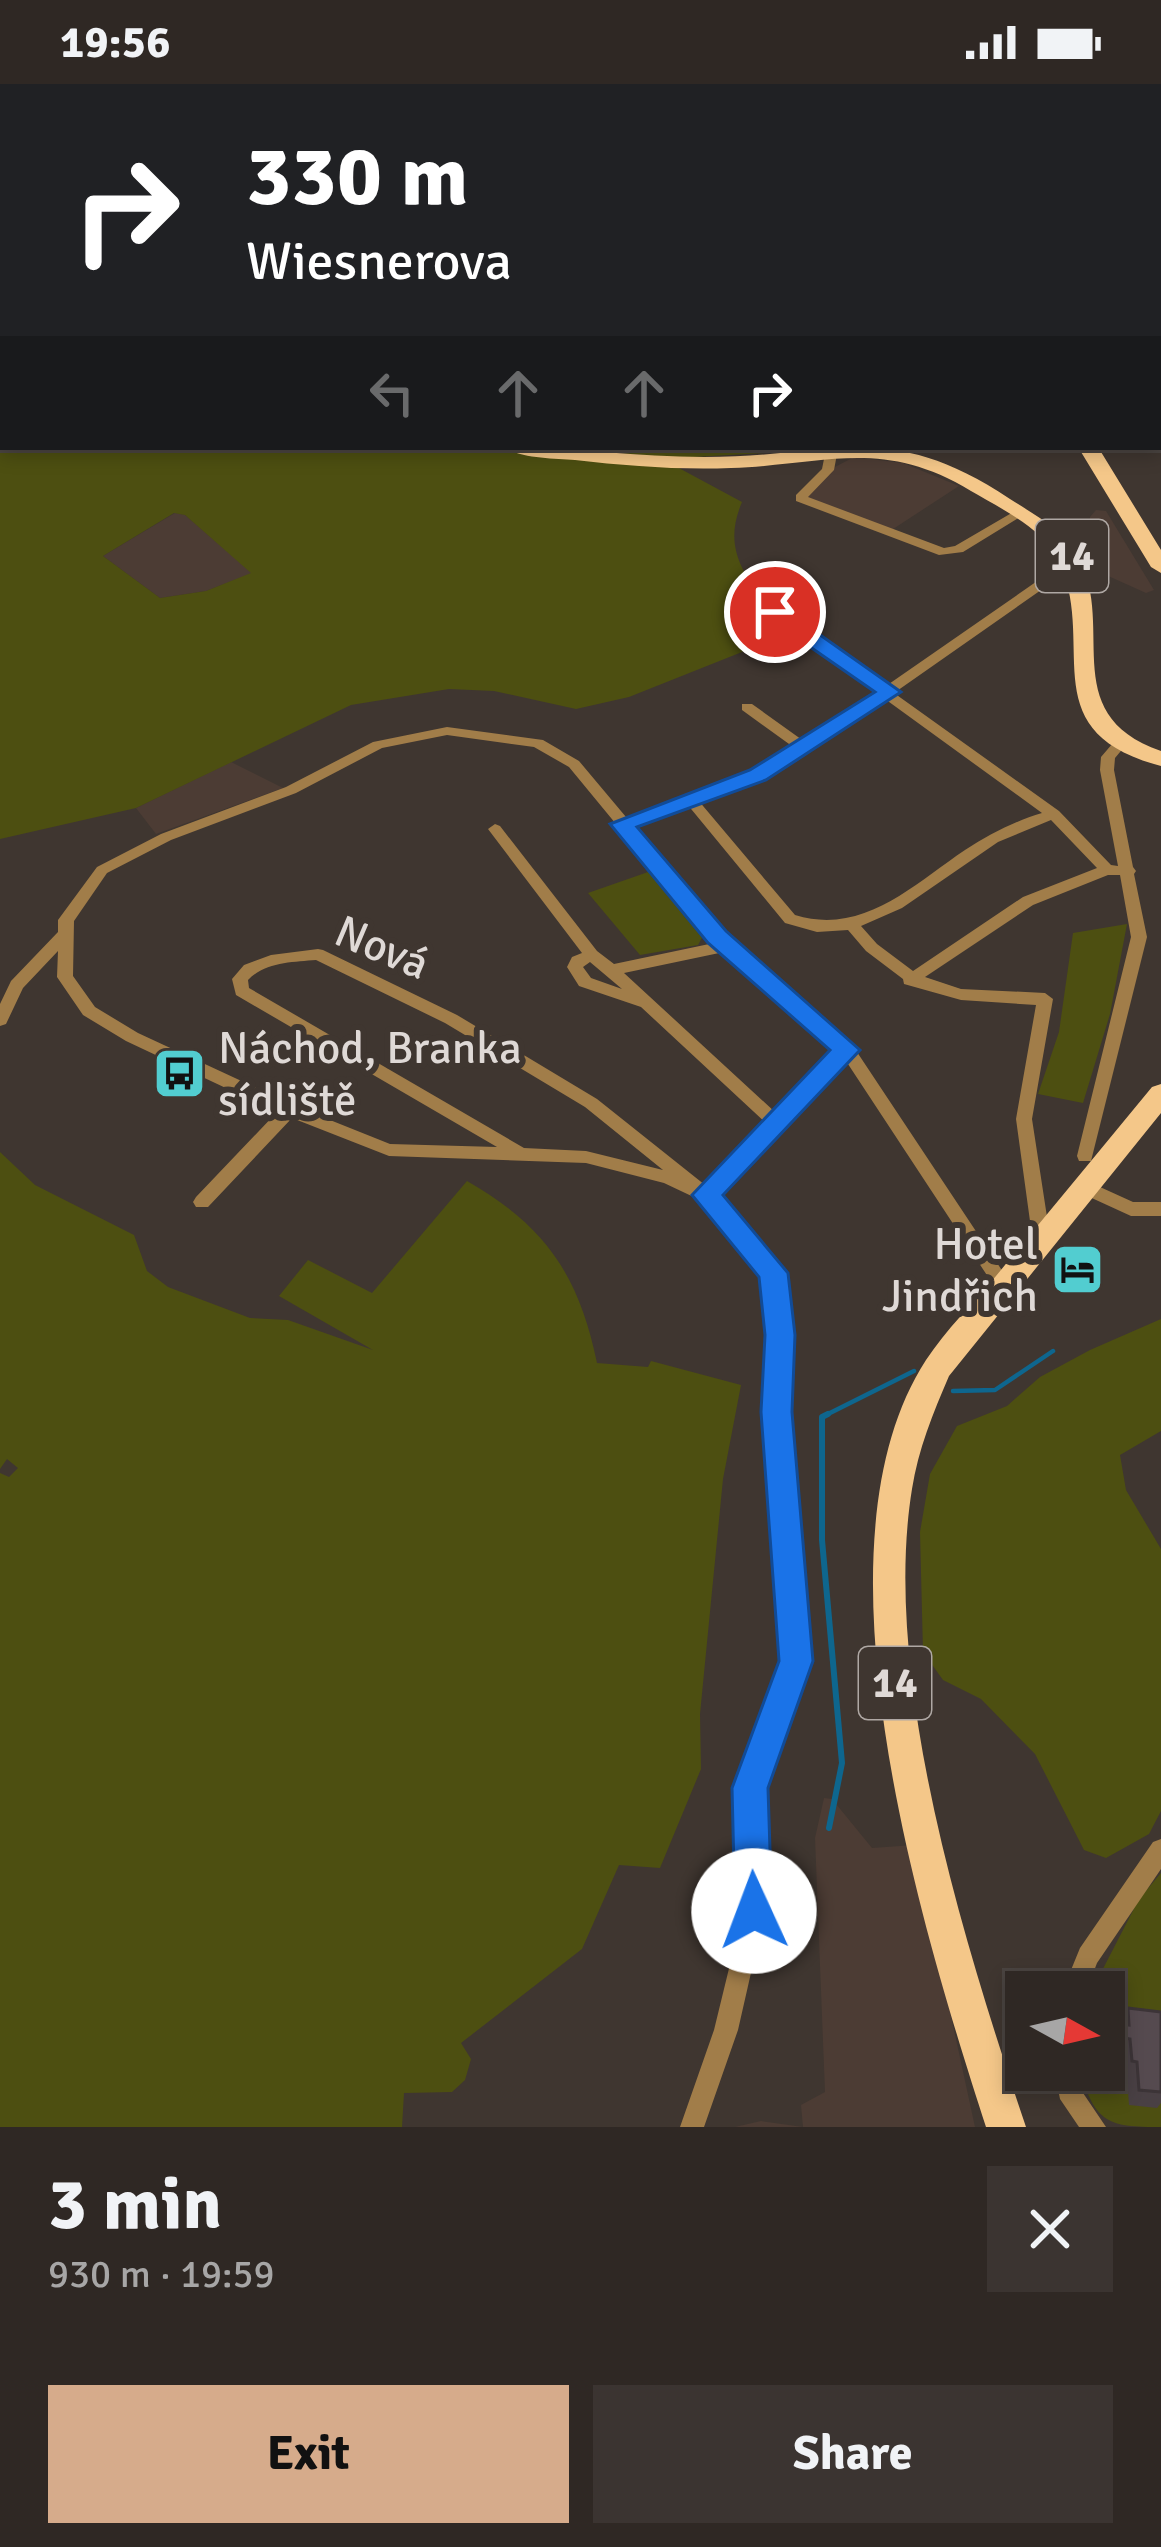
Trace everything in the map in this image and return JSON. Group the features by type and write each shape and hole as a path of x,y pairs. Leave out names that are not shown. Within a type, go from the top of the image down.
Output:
{"main road":[{"name":"14","path":"545,450 677,463 887,452 923,460 1062,544 1076,568 1076,612 1096,718 1118,746"},
{"path":"1090,450 1161,567"},
{"path":"1118,746 1161,759"},
{"name":"14","path":"1006,2127 966,2010 904,1745 887,1611 891,1500 914,1414 937,1369 1089,1189 1161,1094"}],"street":[{"path":"831,454 828,470 800,498 944,551 959,549 1019,514"},
{"path":"622,824 691,800 806,749 1060,571 1076,568"},
{"path":"737,586 1054,814 1106,870"},
{"path":"747,707 806,749"},
{"path":"692,2127 726,2030 754,1911 750,1788 796,1661 777,1412 780,1335 773,1273 706,1195 668,1178 586,1157 389,1150 289,1110 132,1037 89,1011 65,977 66,920 102,870 166,837 263,801 378,745 447,731 538,743 574,764 726,946 847,1050 1004,1287"},
{"path":"1085,1156 1139,938 1107,770 1108,757 1118,746"},
{"path":"691,800 790,919 813,927 851,924 879,913 992,839 1054,814"},
{"path":"495,829 592,956 776,1123"},
{"path":"910,980 1028,901 1106,870 1129,871"},
{"path":"851,924 873,952 910,980 991,1000 1045,999 1024,1119 1042,1243"},
{"path":"0,1020 16,985 64,934"},
{"path":"611,970 726,946"},
{"name":"Nová","path":"519,1153 242,991 240,979 249,969 276,959 318,954 338,959 543,1071 706,1195"},
{"path":"592,956 575,967 585,982 643,1003"},
{"path":"706,1195 847,1050"},
{"path":"202,1202 289,1110"},
{"path":"1089,1189 1131,1209 1161,1209"},
{"path":"1082,1971 1088,1955 1161,1850"},
{"path":"1068,2091 1094,2127"}],"shaded area":[{"path":"0,450 506,450 677,467 742,502 735,530 737,554 763,600 751,607 790,633 629,697 576,709 494,691 449,689 351,705 136,808 0,839","holes":["174,513 185,515 251,573 206,591 160,598 103,556"]},
{"path":"586,450 815,450 677,458"},
{"path":"854,457 903,463 959,486 890,531 804,498 835,467"},
{"path":"1096,510 1106,511 1154,590 1146,593 1086,566 1090,517"},
{"path":"175,513 185,515 253,573 206,591 160,598 103,556"},
{"path":"231,762 283,788 156,834 136,808"},
{"path":"651,871 703,936 698,945 640,955 588,893"},
{"path":"1127,924 1110,1014 1083,1103 1038,1094 1059,1032 1073,933"},
{"path":"0,1152 35,1185 134,1235 147,1271 168,1287 250,1318 288,1320 373,1350 279,1296 308,1260 372,1293 467,1181 518,1216 555,1256 580,1304 597,1363 648,1367 651,1361 741,1385 723,1479 700,1714 701,1769 660,1868 619,1865 582,1949 461,2043 471,2059 465,2080 452,2092 404,2093 402,2127 0,2127 0,1473 9,1477 18,1468 7,1459 0,1469"},
{"path":"1161,1319 1161,1431 1120,1455 1126,1490 1161,1549 1161,1811 1149,1834 1106,1858 1084,1850 1035,1754 981,1699 943,1680 923,1652 920,1532 930,1474 957,1426 1007,1406 1040,1377 1090,1350"},
{"path":"824,1798 832,1799 872,1848 914,1845 975,2127 803,2127 801,2105 825,2092 815,1838"},
{"path":"1161,1873 1161,2127 1129,2126 1107,2119 1088,2091 1125,2091 1125,1971 1102,1971 1139,1899"},
{"path":"761,2121 803,2127 735,2127"}],"building":[{"path":"1128,2008 1161,2012 1161,2092 1139,2090 1137,2062 1132,2061 1130,2039 1125,2038 1125,2025 1129,2025"}],"waterway":[{"path":"953,1391 995,1390 1053,1351"},
{"path":"829,1828 842,1763 822,1540 822,1417 914,1371"}],"place":[{"name":"Náchod, Branka sídliště","path":"179,1074"},
{"name":"Hotel Jindřich","path":"1077,1270"}],"route":[{"path":"754,1911 750,1788 796,1661 777,1412 780,1335 773,1273 760,1252 706,1195 847,1050 717,937 622,824 758,775 804,751 890,692 775,612"}]}
